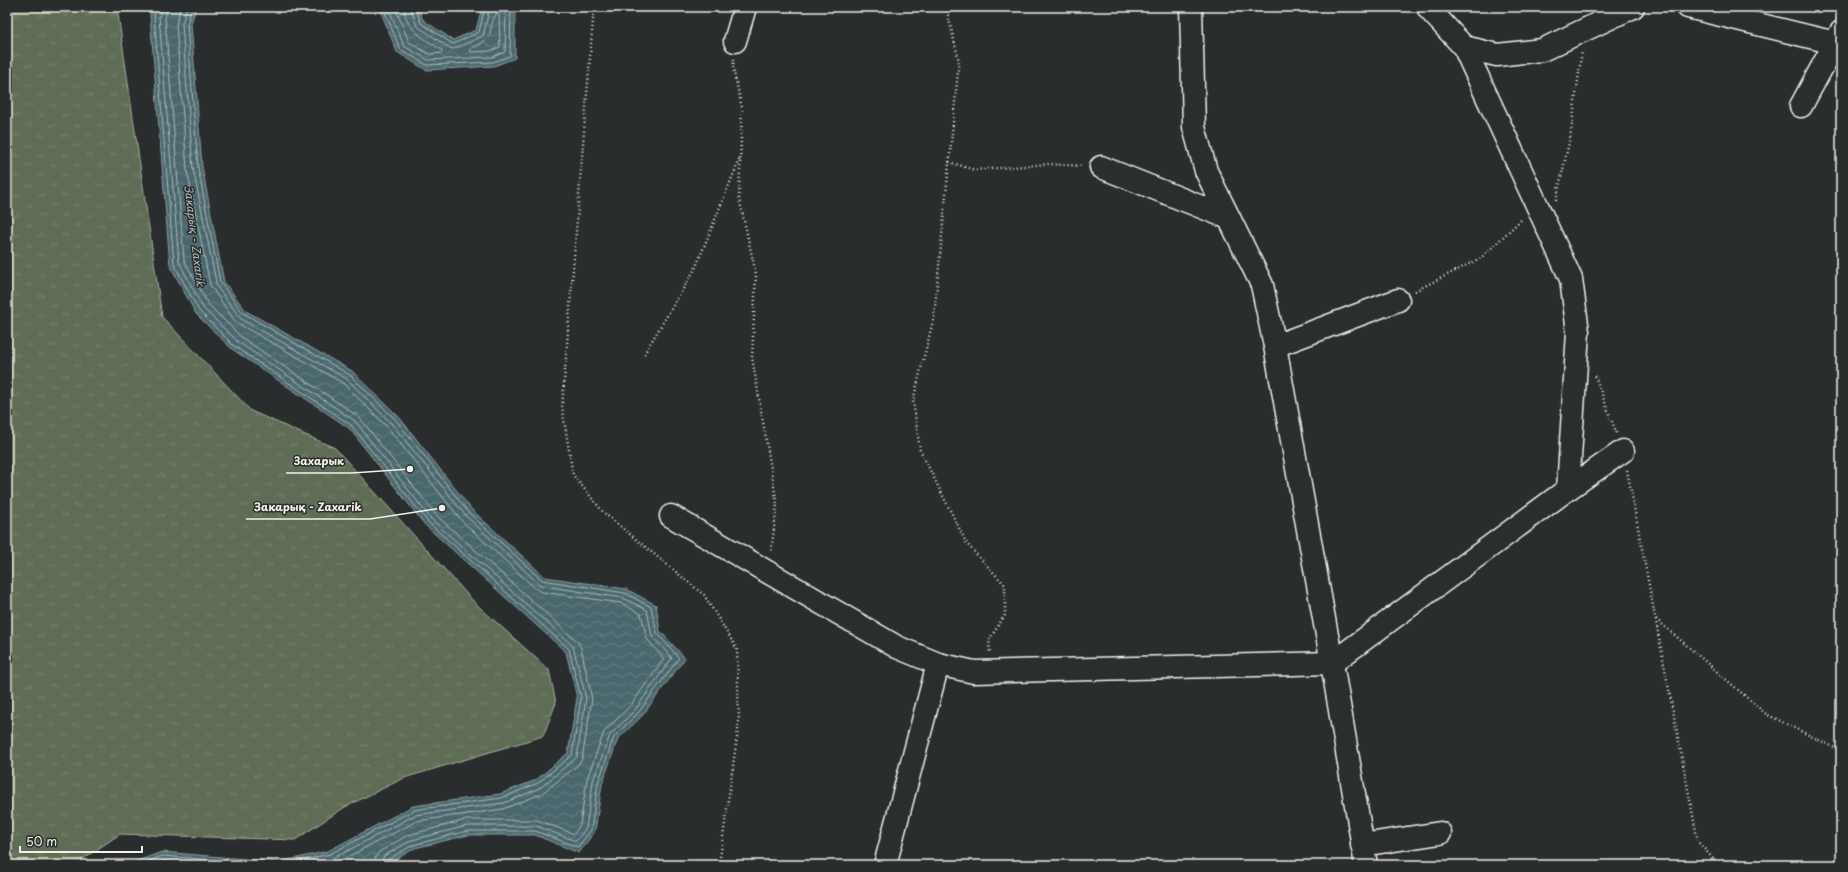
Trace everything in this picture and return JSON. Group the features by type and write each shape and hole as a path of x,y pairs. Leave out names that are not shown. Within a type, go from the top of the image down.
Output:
{"street":[{"path":"735,41 745,7"},
{"path":"1191,7 1194,126 1206,171 1262,285 1276,346 1364,855 1440,832"},
{"path":"1464,47 1497,56 1542,50 1633,7"},
{"path":"1688,7 1714,10 1839,41 1801,106"},
{"path":"1427,8 1464,47 1571,279 1578,332 1568,489"},
{"path":"1101,167 1230,218"},
{"path":"1276,346 1398,300"},
{"path":"671,516 897,648 938,664 974,672 1332,663 1568,489 1623,451"},
{"path":"885,865 938,664"}],"path":[{"path":"594,7 562,406 573,475 604,513 704,595 737,649 739,723 719,865"},
{"path":"946,7 959,61 934,317 914,401 920,450 967,544 1005,586 1005,615 989,640 991,671"},
{"path":"1549,230 1570,138 1586,29"},
{"path":"735,41 733,68 742,108 740,198 756,274 752,357 777,504 768,572"},
{"path":"644,354 694,269 741,156"},
{"path":"949,162 975,170 1049,164 1101,167"},
{"path":"1398,300 1481,258 1537,204"},
{"path":"1592,369 1623,451 1698,842 1719,865"},
{"path":"1655,618 1766,714 1841,751"}],"green space":[{"path":"7,7 117,7 162,317 251,411 335,448 475,603 549,670 556,703 543,736 404,778 345,807 295,840 120,834 74,865 7,865"}],"water":[{"path":"153,7 196,7 191,24 202,167 224,282 246,311 352,371 399,417 472,510 545,577 626,589 656,605 660,631 685,658 642,716 618,739 602,784 595,831 579,853 535,835 468,835 415,848 386,865 126,865 162,852 280,862 328,851 413,806 500,794 536,780 568,753 577,698 566,652 425,525 349,428 232,349 196,314 170,265 150,15"},
{"path":"379,7 418,7 423,20 453,40 476,30 482,7 515,7 515,58 494,66 426,70 397,52"}],"place":[{"name":"Захарык","path":"410,469"},
{"name":"Закарық - Zaxarik","path":"442,508"}]}
